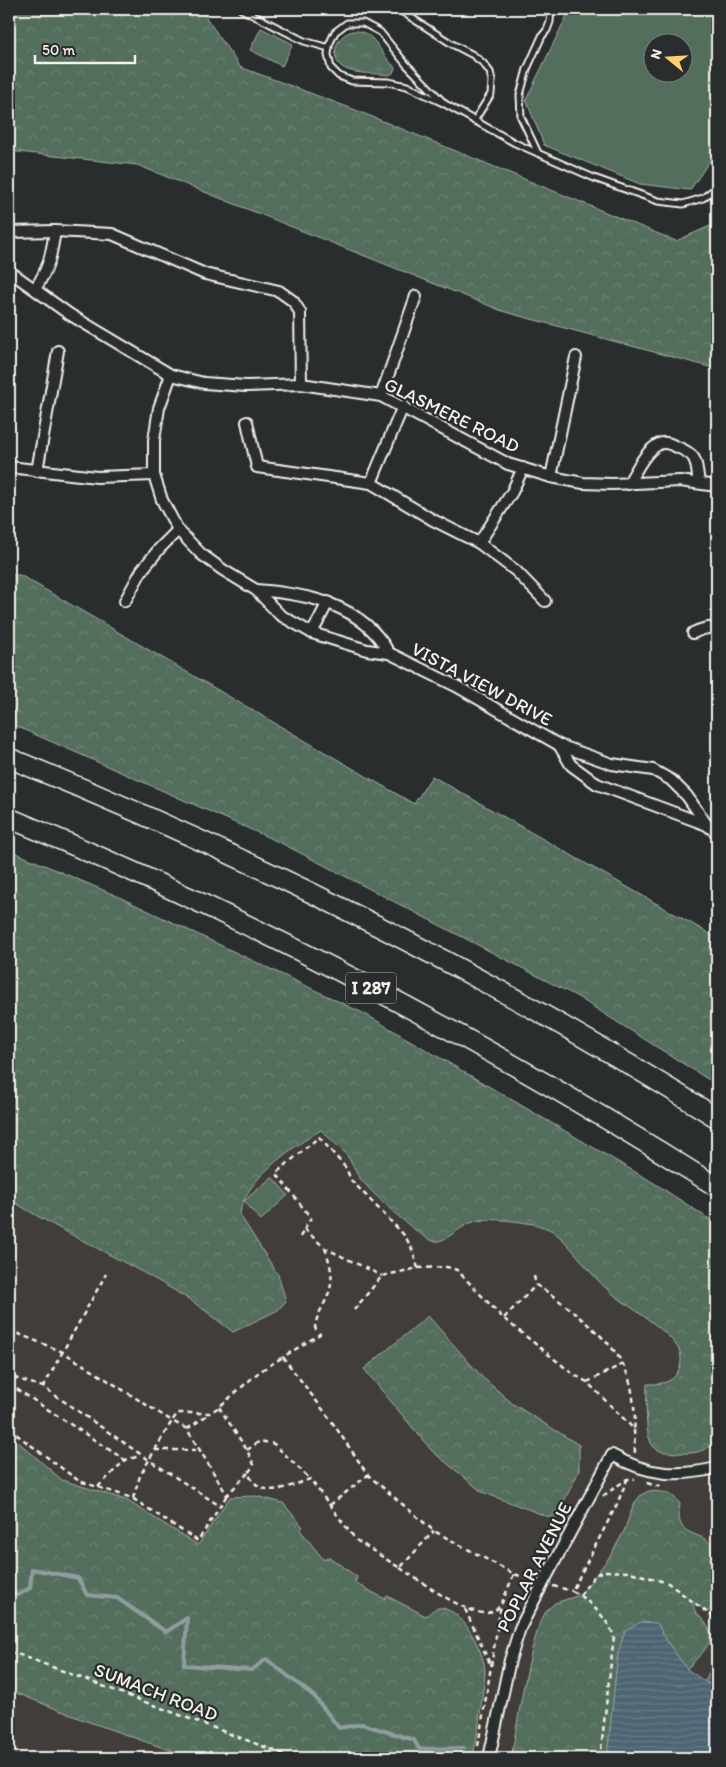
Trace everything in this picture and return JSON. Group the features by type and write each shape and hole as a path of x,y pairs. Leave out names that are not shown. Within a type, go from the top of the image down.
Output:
{"highway":[{"path":"9,758 184,833 377,925 541,1014 717,1118"},
{"name":"I 287","path":"9,818 160,885 295,950 405,1006 554,1088 717,1187"}],"street":[{"path":"35,289 46,273 51,258 55,231"},
{"path":"9,232 55,231 112,234 205,274 279,291 292,301 300,312 301,384"},
{"name":"GLASMERE ROAD","path":"9,271 70,314 171,375 204,383 246,386 301,384 381,396 403,406 508,464 551,477 583,483 628,484 680,481 699,482 717,486"},
{"path":"381,396 416,296"},
{"path":"37,471 58,350"},
{"path":"551,477 576,357"},
{"name":"VISTA VIEW DRIVE","path":"171,375 159,408 154,440 154,475 162,500 178,530 201,554 256,590 280,615 293,624 312,633 367,650 389,653 456,686 559,745 612,764 653,770 671,780 687,796 707,825 717,833"},
{"path":"371,483 403,406"},
{"path":"247,422 257,467 371,483 433,520 479,543 516,571 545,601"},
{"path":"628,484 648,453 660,443 668,443 690,452 695,458 699,482"},
{"path":"9,467 97,477 154,475"},
{"path":"479,543 512,492 523,468"},
{"path":"125,601 142,570 178,530"},
{"name":"VISTA VIEW DRIVE","path":"256,590 328,602 349,611 383,643 389,653"},
{"path":"312,633 328,602"},
{"path":"693,633 700,629 717,628"},
{"name":"VISTA VIEW DRIVE","path":"559,745 571,765 597,784 707,825"},
{"name":"POPLAR AVENUE","path":"489,1758 510,1660 520,1628 542,1583 612,1455 632,1466"},
{"path":"632,1466 675,1474 689,1474 717,1468"}],"lane":[{"path":"241,9 304,42 329,48"},
{"path":"398,9 484,63 490,72 492,81 490,94 474,121"},
{"path":"538,154 521,117 520,95 528,69 542,36 547,30 551,9"},
{"path":"445,104 406,64 380,32 363,23 347,23 335,32 328,55 331,68 339,76 352,81 388,82 407,86 445,104 538,154 594,178 658,201 683,204 703,198 717,187"}],"path":[{"path":"300,1237 311,1218 276,1173 319,1137 346,1168 350,1180 405,1236 412,1249 418,1268"},
{"path":"304,1230 325,1248 382,1276"},
{"path":"187,1429 219,1407 259,1372 320,1334 315,1328 316,1319 328,1295 332,1281 332,1269 325,1248"},
{"path":"354,1310 382,1276 418,1268 447,1267 457,1270 503,1318 573,1374 588,1382 634,1429"},
{"path":"42,1388 106,1274"},
{"path":"534,1276 536,1285 552,1294 604,1337 623,1364 631,1383 636,1419 634,1429 635,1456 632,1466 617,1504 572,1591"},
{"path":"503,1318 536,1285"},
{"path":"9,1330 63,1352 187,1429 228,1495"},
{"path":"283,1357 330,1419 368,1474 434,1531 514,1574 580,1595 609,1623 614,1636 600,1758"},
{"path":"588,1382 623,1364"},
{"path":"125,1460 9,1384 10,1376 42,1388 220,1506"},
{"path":"9,1428 79,1481 132,1498 198,1541 228,1495 254,1465 247,1450 219,1407"},
{"path":"132,1498 148,1460 178,1413 210,1413"},
{"path":"247,1450 260,1441 274,1444 310,1479 356,1540 464,1609 491,1613 501,1605"},
{"path":"156,1450 199,1450"},
{"path":"98,1487 125,1460 142,1456"},
{"path":"248,1473 252,1482 264,1489 279,1490 310,1479"},
{"path":"329,1505 368,1474"},
{"path":"600,1498 627,1479 634,1479 657,1486 666,1484"},
{"path":"400,1568 434,1531"},
{"path":"580,1595 595,1575 603,1571 630,1572 668,1583 717,1620"},
{"path":"478,1749 501,1605 514,1574"},
{"path":"464,1609 492,1668"},
{"name":"SUMACH ROAD","path":"9,1653 15,1653 249,1743 294,1758"}],"shaded area":[{"path":"9,850 117,896 365,1014 654,1183 717,1224 717,1758 9,1758"}],"green space":[{"path":"9,9 201,10 240,67 353,109 676,241 717,223 717,369 505,312 137,165 9,151"},
{"path":"570,9 705,9 717,18 717,150 690,190 640,184 544,145 526,100"},
{"path":"261,28 293,44 282,66 250,50"},
{"path":"352,31 360,31 366,34 376,43 395,68 393,73 389,75 354,72 345,69 339,64 336,58 338,42"},
{"path":"9,575 20,575 414,804 432,776 717,938 717,1085 576,996 281,843 9,723"},
{"path":"9,850 117,896 365,1014 654,1183 717,1224 717,1442 694,1453 660,1451 651,1443 646,1418 647,1384 664,1383 674,1377 680,1366 680,1352 668,1336 658,1327 601,1283 562,1238 547,1228 533,1224 487,1220 473,1222 442,1240 433,1241 426,1238 372,1192 359,1177 346,1154 321,1130 297,1145 259,1177 243,1202 240,1215 278,1275 286,1301 278,1310 233,1332 193,1302 165,1285 53,1225 9,1199"},
{"path":"272,1177 288,1195 261,1220 244,1201"},
{"path":"428,1316 482,1377 513,1404 579,1445 579,1471 556,1517 546,1516 482,1492 432,1451 364,1369"},
{"path":"9,1434 62,1480 126,1500 198,1545 230,1497 256,1496 283,1503 303,1527 300,1530 324,1560 329,1557 357,1577 355,1583 385,1599 387,1596 426,1616 438,1608 444,1608 458,1616 479,1647 485,1671 477,1736 472,1758 192,1758 81,1719 9,1690"},
{"path":"648,1491 670,1494 677,1500 680,1504 679,1516 681,1524 685,1529 709,1542 716,1553 718,1566 717,1601 708,1612 693,1602 696,1611 708,1626 710,1640 708,1646 687,1669 668,1643 657,1623 618,1653 607,1758 511,1758 523,1690 540,1622 547,1610 555,1603 580,1595 611,1555 624,1531 633,1506 640,1496"},
{"path":"717,1660 717,1690 705,1681"}],"water":[{"path":"641,1622 657,1623 668,1643 687,1669 717,1690 717,1758 607,1758 618,1653 625,1631"}],"waterway":[{"path":"9,1592 18,1595 30,1588 32,1569 78,1578 87,1595 117,1598 166,1632 187,1618 184,1665 252,1670 266,1659 314,1696 339,1728 362,1724 414,1740 419,1749 464,1748"},
{"path":"513,1754 547,1756 550,1758"}]}
